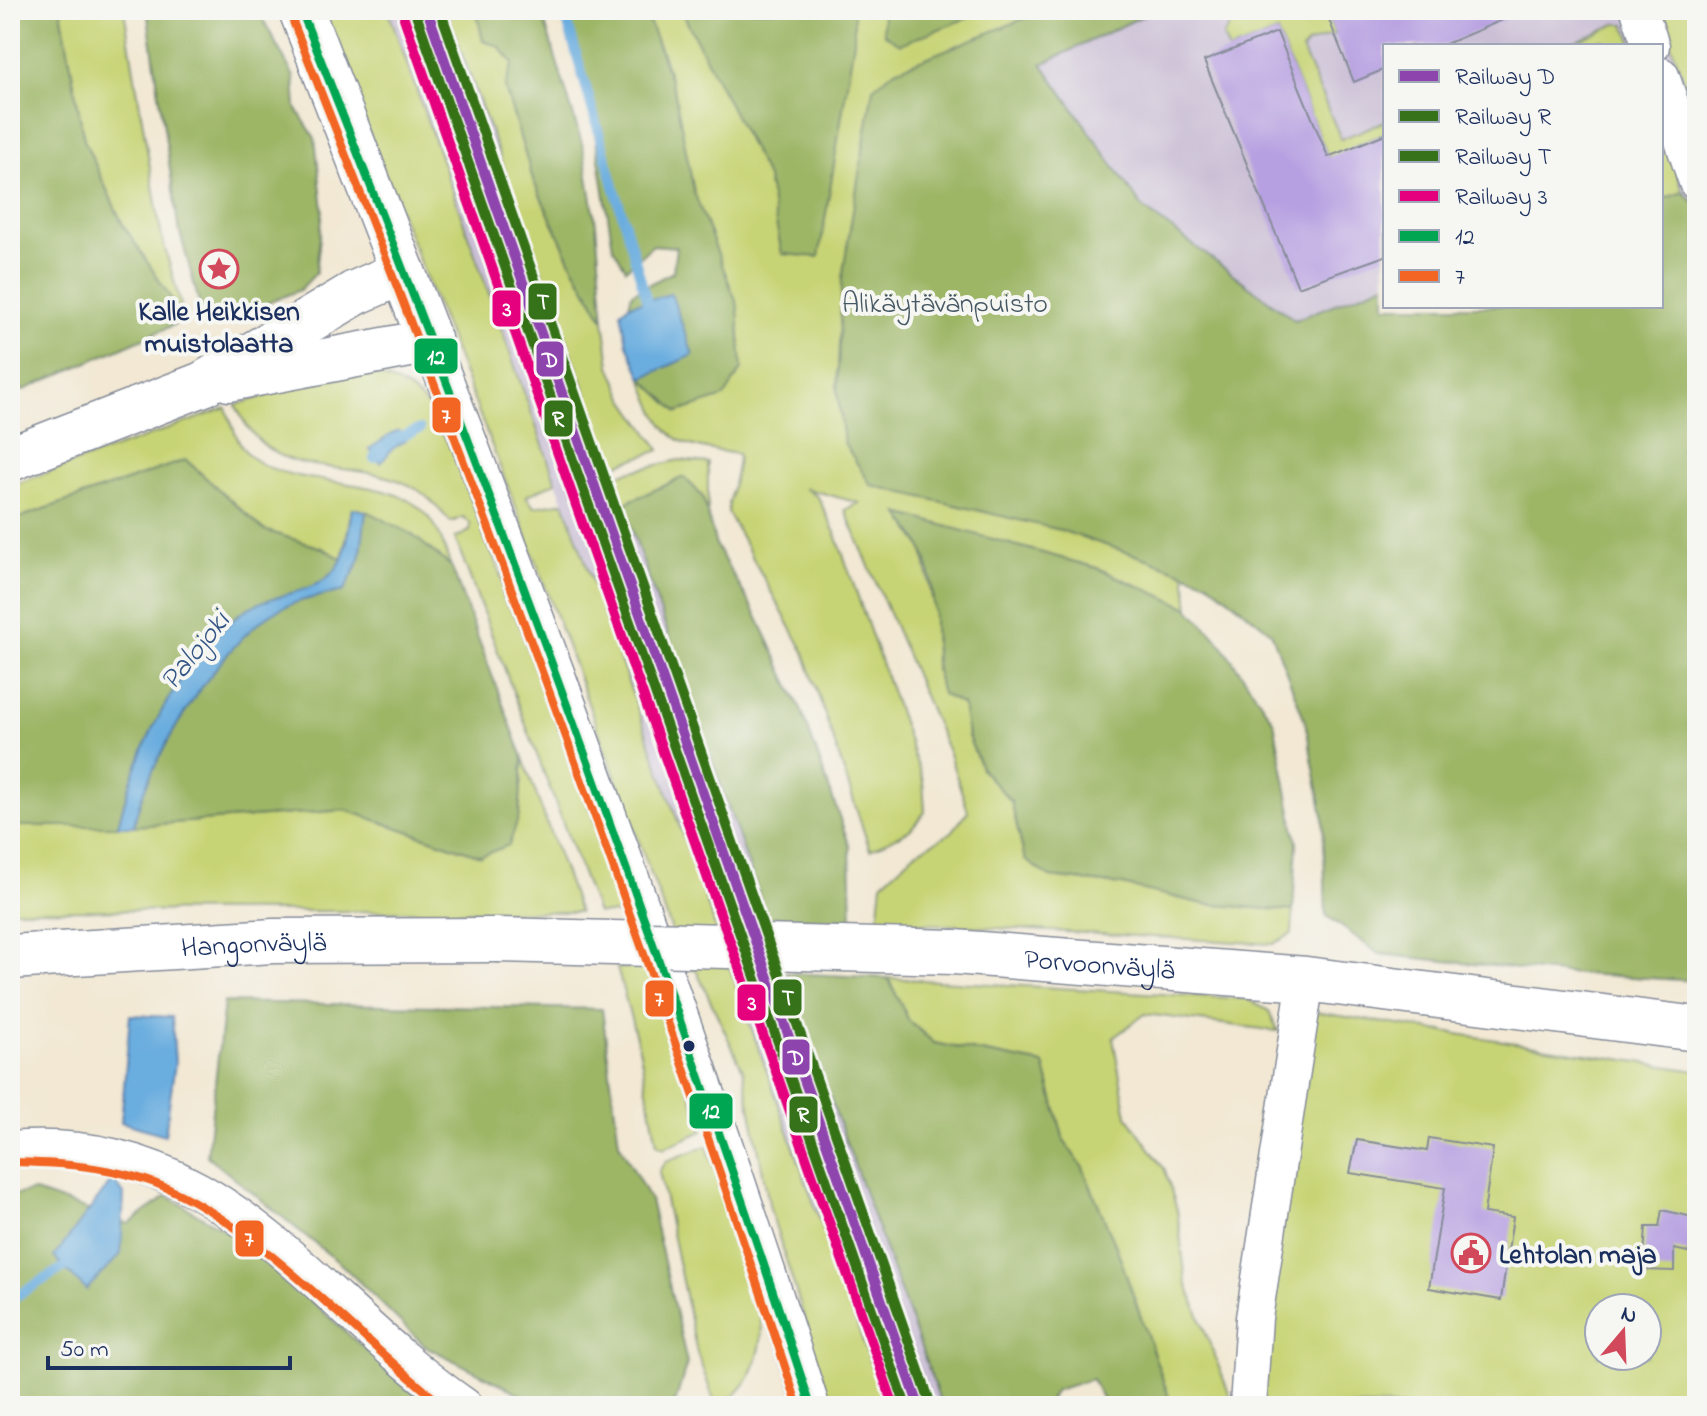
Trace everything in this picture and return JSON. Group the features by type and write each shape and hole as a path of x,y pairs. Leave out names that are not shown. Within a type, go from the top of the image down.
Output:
{"main road":[{"path":"203,384 429,339 301,10"},
{"path":"10,459 203,384 355,293 403,272"},
{"name":"Porvoonväylä","path":"497,940 954,952 1306,979 1697,1029"},
{"name":"Hangonväylä","path":"10,957 273,941 497,940"}],"street":[{"path":"1639,10 1650,44"},
{"path":"1663,82 1697,182"},
{"path":"429,339 550,651 619,841 723,1134 811,1406"},
{"path":"1248,1406 1254,1318 1306,979"},
{"path":"10,1150 57,1146 104,1154 190,1185 248,1221 428,1381 464,1406"}],"shaded area":[{"path":"388,10 446,10 606,443 623,504 767,918 711,916"},
{"path":"1155,10 1201,10 1212,20 1260,10 1697,10 1697,205 1683,193 1663,199 1663,44 1383,44 1383,285 1295,320 1143,208 1042,63"},
{"path":"730,971 785,973 942,1406 886,1406"}],"green space":[{"path":"10,10 61,10 84,140 122,223 185,320 10,396"},
{"path":"61,10 124,10 161,234 185,320 122,223 84,140"},
{"path":"147,10 258,10 294,77 296,108 315,138 323,209 316,273 300,290 206,328 178,225"},
{"path":"321,10 388,10 556,482 526,496 534,507 564,502 886,1406 832,1406 770,1209 743,1070 696,970 686,969 517,510"},
{"path":"446,10 477,10 483,41 499,45 513,63 505,88 533,180 571,262 604,320 610,366 624,398 660,450 613,466"},
{"path":"476,10 541,10 583,147 596,224 604,320 571,262 533,180 505,87 513,63 499,46 483,41"},
{"path":"560,10 640,10 651,26 675,94 694,192 738,306 742,369 724,397 678,412 642,378 693,355 671,294 629,305 632,293 673,272 676,247 653,245 626,269 613,247 593,121"},
{"name":"Alikäytävänpuisto","path":"640,10 1155,10 1042,63 1143,208 1189,608 1097,568 900,514 923,550 934,609 935,671 963,704 968,736 982,770 1011,801 1025,860 1050,877 1122,885 1204,904 1293,911 1292,934 1273,944 878,921 882,883 915,853 952,832 968,811 949,754 845,510 859,503 804,488 818,497 836,535 923,781 925,812 910,830 870,850 804,652 728,513 738,454 699,447 674,437 665,428 650,399 642,378 679,412 738,306 698,206 662,52"},
{"path":"681,10 854,10 854,41 819,257 782,254 767,178"},
{"path":"882,10 989,10 900,44 884,34"},
{"path":"1046,10 1155,10 1042,64 1143,208 1295,320 1383,285 1383,308 1663,308 1663,199 1683,192 1697,205 1697,981 1548,972 1379,954 1326,915 1323,815 1305,721 1271,632 1208,582 1150,560 1060,530 871,485 844,443 837,390 842,278 873,88 895,70"},
{"path":"1239,10 1325,10 1335,34 1307,44 1302,50 1341,139 1383,122 1383,135 1354,146 1365,248 1277,32 1229,51 1223,37"},
{"path":"1658,10 1697,10 1697,115"},
{"path":"1616,24 1625,24 1633,44 1605,44 1603,40 1594,44 1570,44"},
{"path":"1663,128 1683,192 1663,199"},
{"path":"362,373 388,379 409,390 427,405 444,427 630,914 597,913 455,538 470,531 470,523 463,517 451,522 415,488 390,478 291,460 270,449 251,432 236,405 305,383"},
{"path":"226,408 240,443 255,460 298,476 373,488 416,505 435,526 451,566 410,533 352,508 342,559 322,548 264,531 186,460 10,521 10,486"},
{"path":"186,460 264,530 322,548 342,559 329,580 248,609 225,625 203,647 165,705 149,737 118,826 10,826 10,521"},
{"path":"679,460 708,463 708,518 703,497 684,477 623,504 615,475"},
{"path":"684,477 703,497 716,546 756,614 802,712 850,847 852,920 767,918 623,504"},
{"path":"366,511 410,533 451,566 523,758 519,816 509,845 481,856 346,810 134,826 140,801 167,742 227,654 248,632 285,606 344,591 360,559"},
{"path":"899,513 1097,568 1189,608 1220,642 1274,722 1297,843 1293,911 1204,904 1122,885 1050,877 1025,860 1011,801 982,770 968,736 963,705 942,694 928,567 921,545"},
{"path":"523,758 579,912 10,910 10,826 134,826 346,810 481,856 519,816"},
{"path":"617,968 649,968 703,1131 664,1148 657,1144 640,1052"},
{"path":"785,973 888,978 909,1021 934,1043 1044,1064 1064,1141 1083,1168 1117,1249 1172,1406 1106,1406 1092,1379 1056,1390 1045,1406 942,1406"},
{"path":"888,978 1247,999 1269,1011 1278,1031 1145,1014 1113,1038 1127,1116 1165,1170 1177,1210 1186,1282 1234,1406 1172,1406 1117,1249 1083,1168 1064,1141 1044,1064 934,1043 909,1021"},
{"path":"224,1002 602,1009 619,1143 650,1200 687,1363 675,1403 577,1406 530,1399 425,1346 343,1266 207,1156"},
{"path":"1315,1012 1697,1071 1697,1406 1248,1406"},
{"path":"707,1146 752,1276 762,1332 757,1358 746,1382 728,1400 716,1406 697,1353 659,1171 666,1161"},
{"path":"32,1191 129,1224 167,1196 245,1242 429,1406 10,1406 10,1196"}],"water":[{"path":"671,294 693,355 642,378 627,344 621,312 629,305"},
{"path":"398,430 406,440 391,450 381,463 369,449"},
{"path":"352,508 366,511 360,559 344,591 285,606 248,632 206,681 167,742 140,801 134,826 118,826 148,738 179,682 197,657 241,613 267,600 309,587 333,573 347,542"},
{"path":"130,1015 172,1017 175,1063 165,1135 121,1122"},
{"path":"113,1179 124,1194 121,1254 86,1290 54,1257"}],"building":[{"path":"1325,10 1526,10 1446,44 1383,44 1383,70 1354,82"},
{"path":"1277,32 1328,157 1383,135 1383,257 1298,287 1204,61"},
{"path":"1429,1138 1493,1148 1484,1213 1513,1217 1501,1300 1429,1288 1445,1188 1350,1173 1357,1140 1427,1151"},
{"path":"1662,1210 1697,1218 1697,1254 1674,1249 1674,1271 1643,1270 1646,1227 1659,1227"}],"waterway":[{"path":"564,10 650,312"},
{"path":"374,458 391,441 420,429"},
{"name":"Palojoki","path":"10,1300 76,1260"}],"rail line":[{"name":"D","path":"427,10 919,1406"},
{"name":"T","path":"440,10 930,1402"},
{"name":"R","path":"416,14 906,1406"},
{"name":"3","path":"404,18 894,1406"}],"transit line":[{"name":"12","path":"301,10 437,356 567,704 692,1054 811,1406"},
{"name":"7","path":"290,14 425,359 555,706 679,1055 798,1406"},
{"name":"7","path":"10,1162 60,1164 110,1171 143,1179 182,1195 222,1218 261,1247 444,1406"}],"place":[{"name":"Kalle Heikkisen muistolaatta","path":"219,269"},
{"name":"Lehtolan maja","path":"1471,1253"}]}
